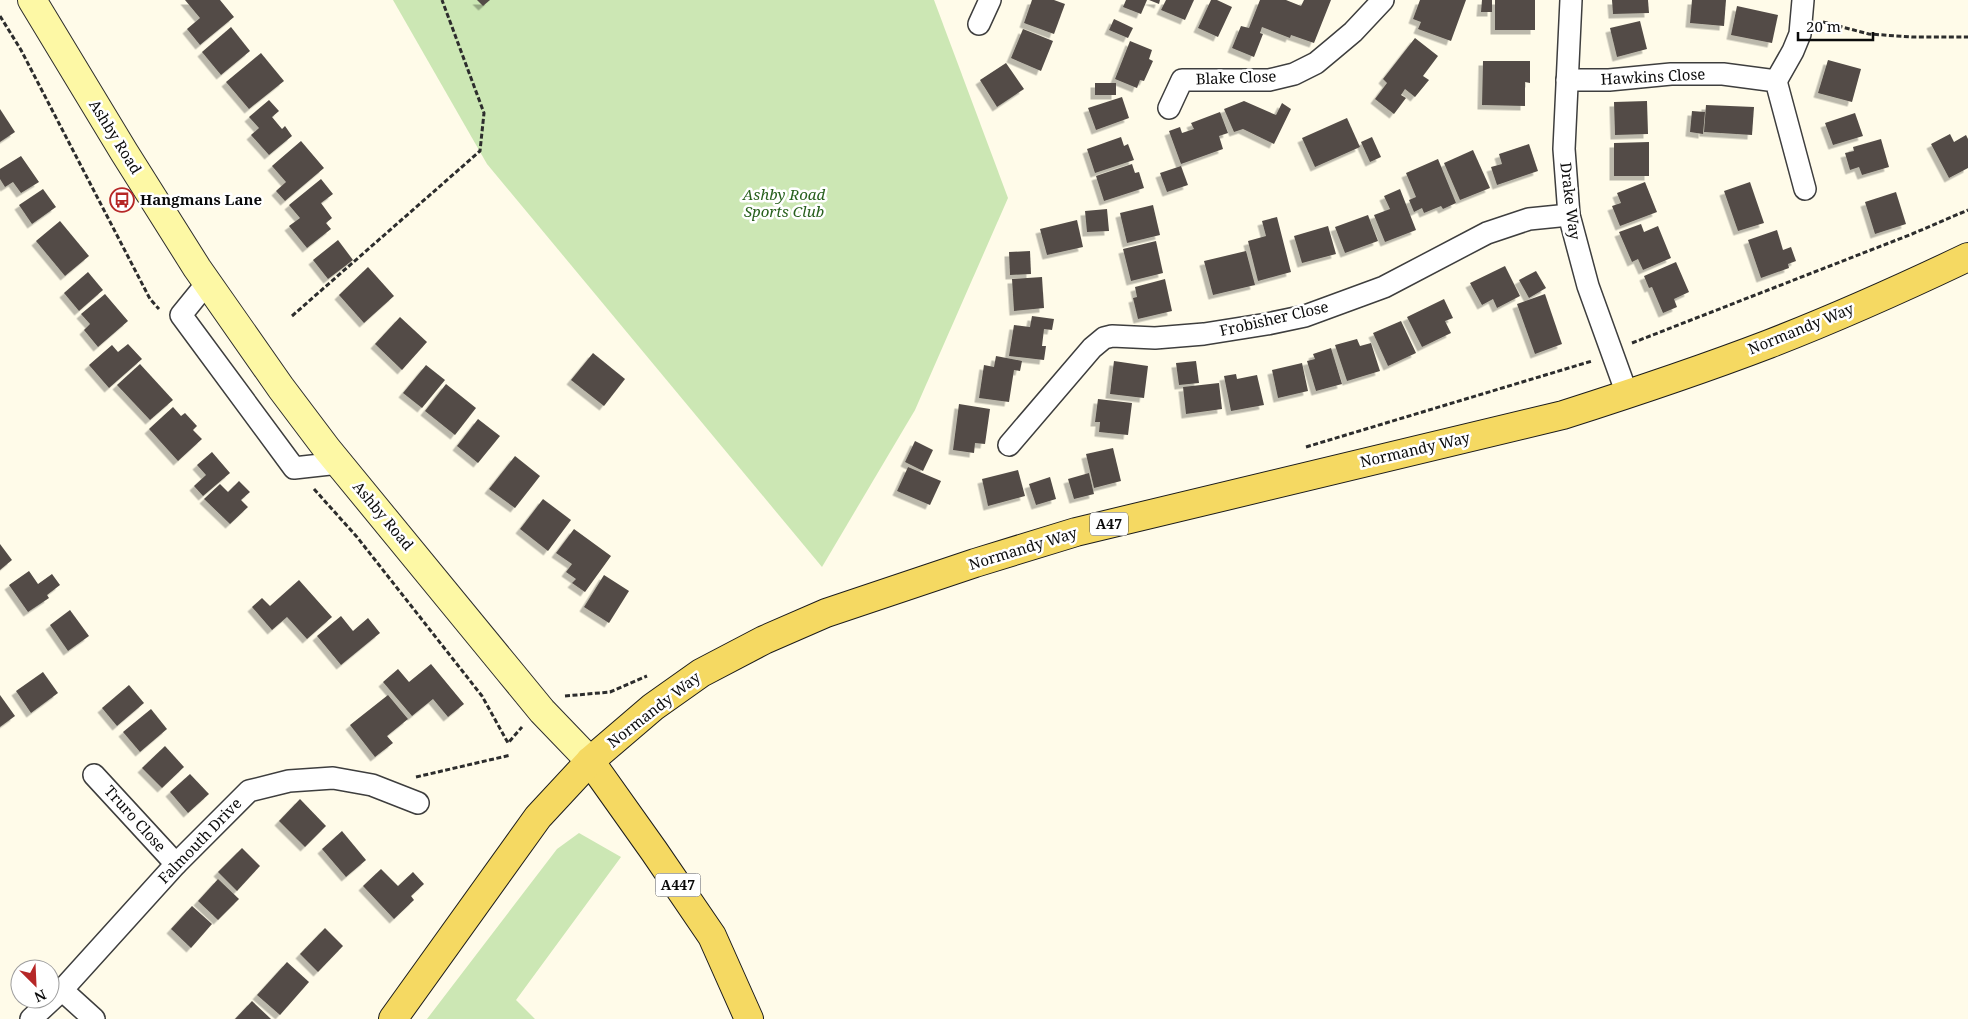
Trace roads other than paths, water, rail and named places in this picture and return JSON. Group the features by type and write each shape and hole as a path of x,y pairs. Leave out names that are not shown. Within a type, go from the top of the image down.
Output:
{"main road":[{"name":"Ashby Road","path":"32,0 129,160 207,283 281,388 339,463 542,711 590,761 712,936 748,1019"},
{"name":"Normandy Way","path":"394,1019 538,817 590,761 653,707 701,672 764,640 826,613 975,563 1076,532 1563,415 1769,344 1907,286 1968,257"}],"street":[{"path":"979,24 990,0"},
{"name":"Blake Close","path":"1169,108 1182,80 1269,80 1294,74 1316,63 1353,32 1382,0"},
{"name":"Drake Way","path":"1571,0 1564,149 1569,215 1577,250 1627,394"},
{"path":"1803,8 1800,34 1776,81 1804,189"},
{"name":"Hawkins Close","path":"1567,80 1609,80 1671,74 1723,74 1776,81"},
{"name":"Frobisher Close","path":"1009,445 1092,348 1104,338 1112,336 1155,338 1204,334 1305,316 1384,288 1487,232 1529,219 1569,215"},
{"path":"207,283 181,315 294,468 339,463"},
{"name":"Truro Close","path":"94,775 176,864"},
{"name":"Falmouth Drive","path":"31,1019 62,990 176,864 249,791 290,781 333,778 372,785 418,803"},
{"path":"62,990 94,1019"}],"place":[{"name":"Hangmans Lane","path":"122,200"}],"park label":[{"name":"Ashby Road Sports Club","path":"784,204"}]}
